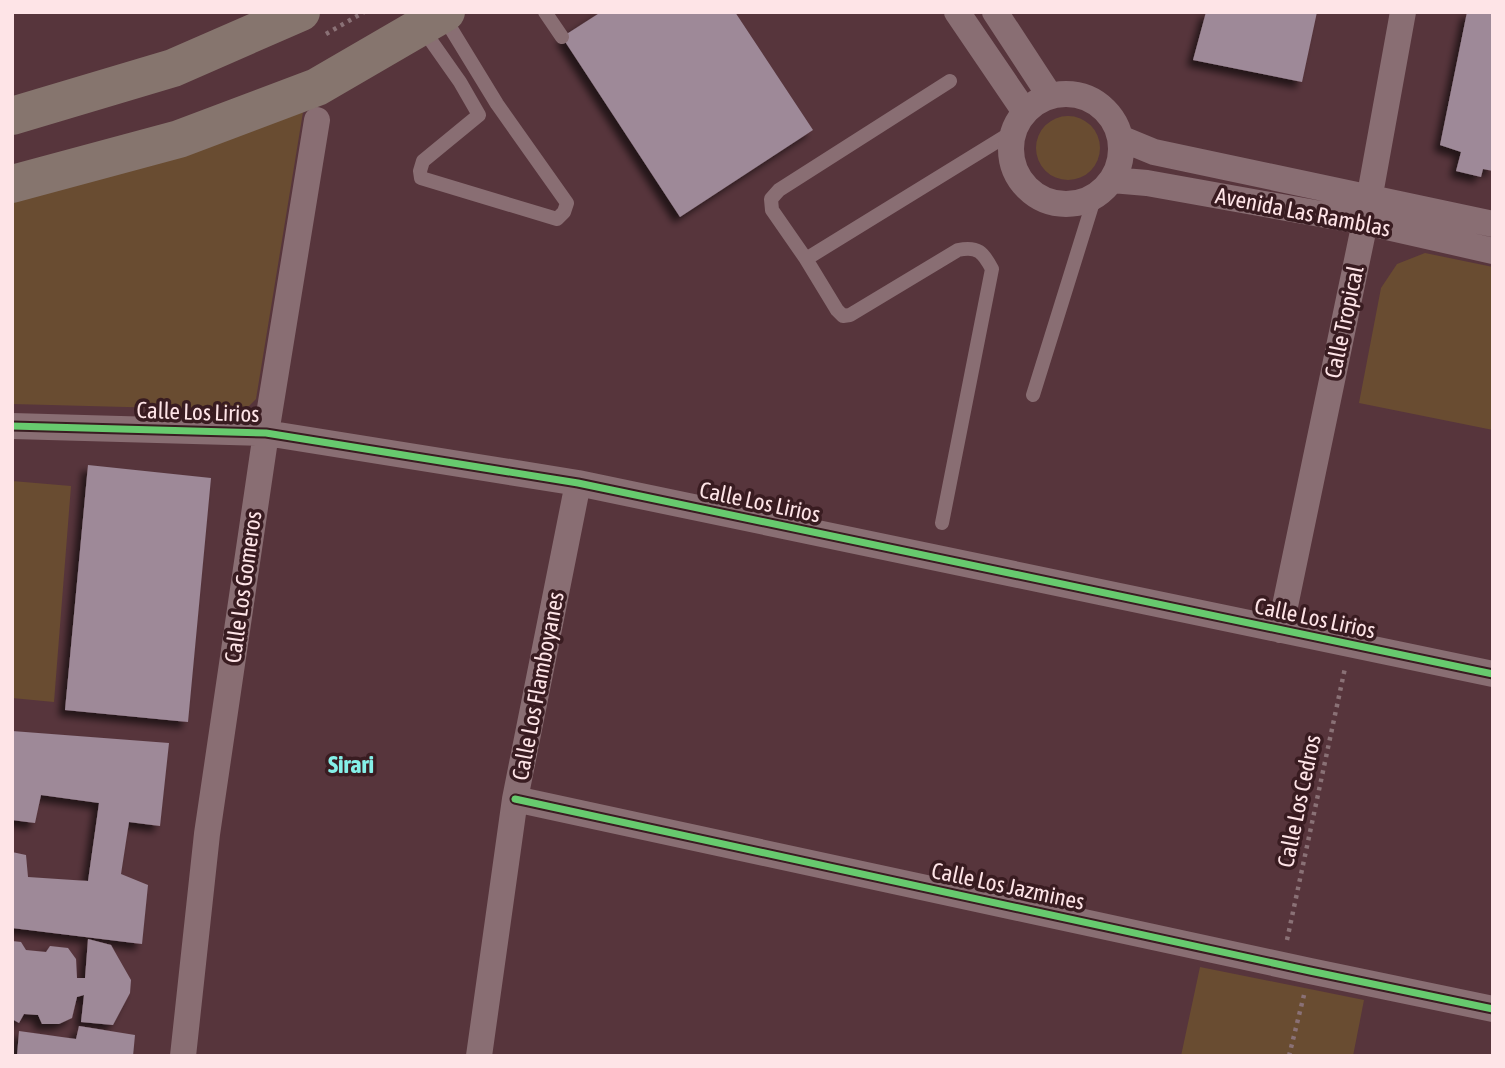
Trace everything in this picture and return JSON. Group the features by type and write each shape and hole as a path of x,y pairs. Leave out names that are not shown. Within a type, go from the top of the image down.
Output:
{"highway":[{"path":"12,116 173,68 302,12"},
{"path":"12,184 179,139 317,87 436,18"}],"street":[{"path":"957,12 1019,121"},
{"path":"995,12 1050,96"},
{"name":"Calle Tropical","path":"1280,630 1367,210 1402,12"},
{"path":"1073,94 1094,102 1111,117 1120,138 1120,160 1104,188 1074,204 1052,202 1032,192 1017,175 1011,153 1019,121 1037,102 1050,96 1073,94"},
{"name":"Calle Los Gomeros","path":"183,1056 207,834 266,433 317,120"},
{"name":"Avenida Las Ramblas","path":"1120,138 1154,152 1367,210 1493,251"},
{"name":"Avenida Las Ramblas","path":"1104,188 1147,183 1493,224"},
{"name":"Calle Los Lirios","path":"12,426 266,433 578,483 1493,674"},
{"name":"Calle Los Flamboyanes","path":"479,1056 515,799 578,483"},
{"name":"Calle Los Jazmines","path":"515,799 1493,1009"}],"lane":[{"path":"545,12 562,37"},
{"path":"436,18 497,104 566,203 564,212 557,219 421,178 423,162 479,115 497,104"},
{"path":"436,18 460,82 479,115"},
{"path":"942,523 992,269 985,255 978,250 958,250 850,315 843,316 836,310 806,259 772,211 771,199 779,190 950,81"},
{"path":"806,259 1019,121"},
{"path":"1033,395 1104,188"}],"path":[{"path":"1289,1056 1310,971"}],"shaded area":[{"path":"303,112 256,399 241,410 12,404 12,202"},
{"path":"1068,116 1086,122 1094,130 1100,148 1094,166 1086,174 1068,180 1050,174 1042,166 1036,148 1042,130 1050,122"},
{"path":"1425,253 1493,267 1493,430 1359,403 1381,288 1397,264"},
{"path":"12,481 71,486 54,702 12,698"},
{"path":"1200,967 1364,1000 1353,1056 1181,1056"}],"building":[{"path":"601,12 735,12 813,130 680,217 562,37"},
{"path":"1206,12 1317,12 1302,82 1193,60"},
{"path":"1467,12 1493,12 1493,171 1483,169 1481,177 1456,171 1461,152 1440,145"},
{"path":"88,465 211,478 188,722 65,710"},
{"path":"12,731 169,743 160,826 129,822 121,874 148,885 142,944 12,928 12,852 26,855 28,877 88,881 99,803 41,795 35,823 12,820"},
{"path":"88,939 111,945 131,980 130,993 113,1025 81,1022 84,995 77,997 72,1018 59,1024 42,1024 38,1015 24,1014 19,1023 12,1019 12,941 21,942 26,950 46,952 50,946 68,948 76,959 77,978 85,978"},
{"path":"79,1026 135,1035 133,1056 17,1056 19,1031 76,1039"}],"cycle path":[{"path":"12,426 266,433 578,483 1493,674"},
{"path":"515,799 1493,1009"}],"district":[{"name":"Sirari","path":"351,765"}]}
